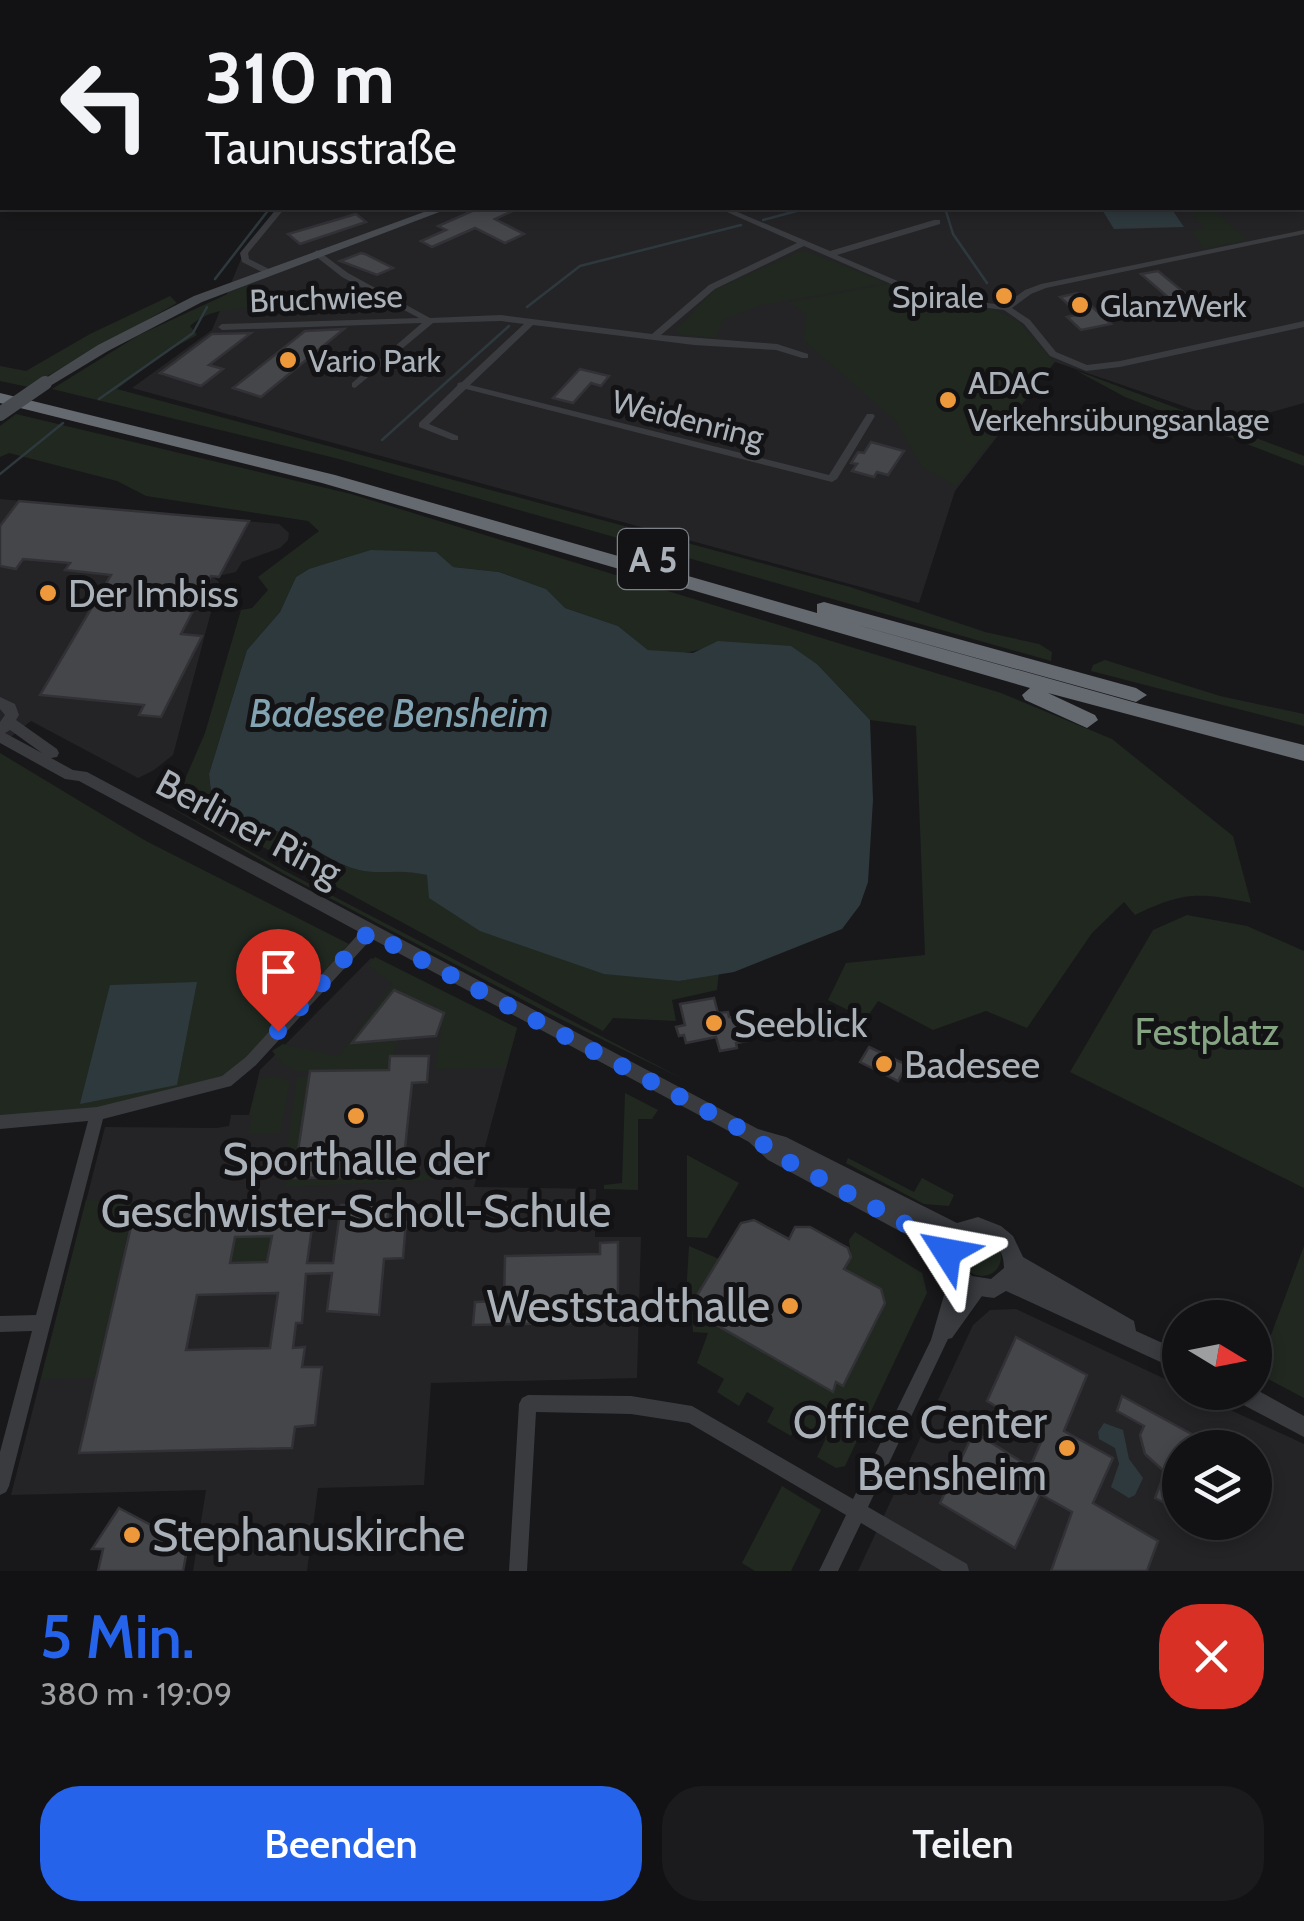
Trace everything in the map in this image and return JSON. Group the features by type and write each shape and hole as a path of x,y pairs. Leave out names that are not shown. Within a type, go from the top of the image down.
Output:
{"highway":[{"name":"A 5","path":"0,386 326,465 836,612 1304,737"},
{"name":"A 5","path":"0,398 336,481 984,672 1304,753"},
{"path":"984,672 1086,720"}],"main road":[{"path":"0,414 45,383 154,320 266,271 438,210"}],"street":[{"path":"266,271 244,260 244,253 279,210"},
{"path":"727,210 933,299 1006,308 1026,322 1053,354 1086,368 1304,324"},
{"path":"830,254 937,222"},
{"path":"1006,308 1044,286 1304,232"},
{"name":"Weidenring","path":"654,337 712,287 804,243"},
{"path":"317,253 345,275 430,320 356,385"},
{"name":"Bruchwiese","path":"222,327 501,318 530,323"},
{"path":"455,438 422,425 530,323"},
{"name":"Weidenring","path":"530,323 777,347 805,356"},
{"name":"Weidenring","path":"461,386 832,479 870,416"},
{"name":"Berliner Ring","path":"0,702 10,708 3,730 70,774 82,776 754,1136 774,1154 928,1236 952,1242 966,1228 990,1229 1011,1248 1011,1272 1162,1351"},
{"path":"0,1122 97,1114 226,1081 251,1060 369,932"},
{"path":"0,1486 97,1114"},
{"path":"952,1242 949,1265 957,1278 978,1289 994,1289 1011,1272"},
{"path":"828,1571 939,1342 957,1278"},
{"path":"939,1342 978,1289"},
{"path":"0,1324 40,1324"},
{"path":"518,1571 528,1404 650,1404 692,1415 960,1571"},
{"path":"1272,1410 1304,1427"}],"shaded area":[{"path":"282,210 1304,210 1304,403 1233,423 1055,362 955,491 919,603 132,388 212,330 241,259"},
{"path":"0,499 279,524 289,533 280,548 242,562 236,572 213,577 219,582 173,755 154,770 138,778 31,721 12,736 0,739"},
{"path":"371,958 517,1028 474,1187 596,1189 595,1237 641,1237 637,1378 431,1383 424,1485 318,1488 307,1571 193,1571 206,1490 11,1495 105,1127 217,1128 229,1126 231,1115 249,1115 260,1070"},
{"path":"1016,1309 1162,1378 1162,1410 1231,1410 1304,1444 1304,1571 858,1571 973,1325 990,1310"}],"green space":[{"path":"1189,210 1213,210 1247,240 1203,249 1193,232 1205,228"},
{"path":"803,250 887,283 761,305 722,320 716,338 682,335 676,330 714,290"},
{"name":"ADAC Verkehrsübungsanlage","path":"889,284 930,300 993,309 1018,321 1054,362 956,486 922,467 896,421 803,340 807,315 790,302"},
{"path":"247,285 273,300 200,319 190,326 197,335 164,353 117,389 850,587 985,632 1039,644 1052,652 1051,661 339,459 52,389 139,335"},
{"path":"170,296 177,303 28,387 0,381 0,366 26,371 90,334"},
{"path":"1075,370 1304,456 1304,466 1125,397"},
{"path":"16,414 351,494 1001,693 1112,739 1233,836 1251,903 1191,896 1135,915 1124,902 1092,933 1027,1028 986,1011 933,1030 878,1001 866,1019 828,1000 846,963 925,955 916,726 870,720 818,665 703,649 680,654 648,650 618,626 565,608 546,589 499,572 453,567 309,569 296,577 280,612 247,650 209,774 212,802 233,816 293,837 331,862 364,871 401,869 428,875 679,981 719,973 717,990 672,1000 676,1021 613,1018 603,1031 176,800 205,733 241,610 252,608 268,590 258,577 319,531 308,521 146,496 117,481 9,453 0,457 0,426"},
{"path":"1105,660 1220,696 1304,714 1304,726 1091,671 1093,665"},
{"path":"0,753 146,841 349,944 226,1081 125,1106 0,1116"},
{"path":"153,797 287,872 687,1081 546,1012 284,874"},
{"name":"Festplatz","path":"1187,915 1247,926 1304,951 1304,1188 1070,1072 1153,930"},
{"path":"375,957 517,1028 506,1068 435,1069 442,1027 435,1018 436,1005 420,1006 399,1036 389,1070 299,1072 283,1064 272,1051 283,1044 338,1057 393,984 368,965"},
{"path":"274,1076 290,1081 280,1133 249,1134 249,1115 260,1079"},
{"path":"310,1076 297,1157 286,1157 297,1077"},
{"path":"625,1093 658,1110 652,1119 638,1119 638,1190 604,1189 604,1185 622,1183"},
{"path":"687,1155 739,1183 707,1238 687,1237"},
{"path":"848,1158 914,1192 922,1178 954,1195 949,1206 924,1204 846,1163"},
{"path":"436,1173 435,1180 285,1187 287,1180 294,1178"},
{"path":"86,1200 135,1202 95,1378 41,1379"},
{"path":"855,1232 922,1273 927,1293 845,1466 836,1468 817,1457 826,1438 799,1422 791,1436 767,1422 774,1408 747,1392 739,1406 717,1392 724,1379 697,1363 708,1333 693,1332 692,1314 832,1392 837,1382 843,1385 885,1303 881,1289 844,1269 851,1257 849,1240"},
{"path":"272,1236 267,1262 230,1263 235,1237"},
{"path":"982,1238 995,1244 1001,1257 995,1270 982,1276 969,1270 963,1257 969,1244"},
{"path":"689,1246 719,1259 696,1297 686,1296"},
{"path":"1304,1246 1304,1398 1272,1381 1272,1332"},
{"path":"782,1486 821,1510 791,1571 755,1571 742,1563"}],"water":[{"path":"1102,210 1172,210 1184,227 1114,229"},
{"name":"Badesee Bensheim","path":"371,550 436,552 453,567 499,572 546,589 565,608 618,626 648,650 693,653 718,641 791,646 818,665 870,720 873,800 868,882 860,905 842,929 734,972 679,981 604,974 480,931 429,898 427,875 349,867 212,802 209,774 247,650 280,612 296,577 309,569"},
{"path":"197,982 177,1085 80,1104 110,985"},
{"path":"1104,1423 1123,1430 1129,1459 1143,1478 1135,1495 1129,1498 1111,1487 1119,1464 1115,1448 1099,1439 1098,1432"}],"building":[{"path":"474,210 515,210 495,219 524,234 505,243 475,228 432,247 421,241 446,230 438,226"},
{"path":"356,214 366,222 300,244 288,234"},
{"path":"361,253 393,268 377,275 340,261"},
{"path":"1158,271 1198,304 1165,311 1153,301 1169,298 1141,274"},
{"name":"GlanzWerk","path":"1077,293 1111,324 1081,330 1067,317 1079,314 1060,297"},
{"name":"Vario Park","path":"344,329 261,397 233,388 305,331"},
{"name":"Vario Park","path":"251,333 209,365 223,369 201,386 160,373 212,334"},
{"path":"580,369 609,376 601,386 591,383 573,403 553,398"},
{"path":"871,442 904,451 888,475 877,472 874,477 852,471 857,464 851,463 858,452 864,453"},
{"path":"19,501 249,521 219,577 211,576 181,634 202,636 161,717 139,715 144,705 40,695 111,575 65,570 70,563 23,559 16,569 0,566 0,526"},
{"path":"394,990 444,1013 436,1036 352,1043"},
{"name":"Seeblick","path":"714,998 718,1013 728,1012 729,1017 741,1019 748,1041 736,1043 737,1048 720,1051 716,1037 686,1043 684,1035 679,1036 676,1027 685,1025 680,1004"},
{"name":"Badesee","path":"869,1047 907,1065 898,1081 860,1062"},
{"name":"Sporthalle der Geschwister-Scholl-Schule","path":"390,1056 429,1056 427,1082 412,1083 402,1176 294,1178 310,1071 389,1070"},
{"path":"389,1204 387,1222 406,1222 403,1258 384,1259 379,1315 327,1311 332,1273 306,1274 302,1323 296,1323 293,1348 305,1347 302,1367 322,1367 315,1425 295,1427 292,1448 79,1453 135,1209 315,1206 307,1263 333,1263 341,1205","holes":["272,1236 267,1262 230,1263 235,1237","278,1293 270,1348 186,1350 197,1295"]},
{"name":"Weststadthalle","path":"754,1220 789,1239 795,1227 810,1227 848,1248 851,1257 844,1269 881,1289 885,1303 843,1386 836,1382 833,1392 694,1312 699,1305 696,1297 741,1223"},
{"path":"618,1242 618,1322 473,1325 475,1302 504,1301 505,1256 600,1254 600,1243"},
{"name":"Office Center Bensheim","path":"1016,1337 1087,1375 1064,1431 1113,1458 1093,1503 1158,1541 1147,1571 1051,1571 1072,1512 1040,1494 1015,1548 940,1503 974,1432 1030,1467 1044,1435 987,1401"},
{"path":"1122,1396 1184,1430 1162,1430 1162,1469 1145,1454 1140,1435 1144,1426 1117,1411"},
{"path":"1162,1480 1162,1502 1155,1498"},
{"name":"Stephanuskirche","path":"119,1508 151,1525 164,1525 161,1546 188,1545 183,1571 98,1571 103,1549 92,1549"}],"waterway":[{"path":"215,279 268,210"},
{"path":"763,220 800,210"},
{"path":"946,210 953,234 987,283"},
{"path":"527,307 580,266 741,225"},
{"path":"99,399 193,333 207,307"},
{"path":"382,440 509,326"},
{"path":"0,474 63,423"}],"place":[{"name":"Spirale","path":"1004,296"},
{"name":"GlanzWerk","path":"1080,305"},
{"name":"Vario Park","path":"288,360"},
{"name":"ADAC Verkehrsübungsanlage","path":"948,400"},
{"name":"Der Imbiss","path":"48,593"},
{"name":"Seeblick","path":"714,1023"},
{"name":"Badesee","path":"884,1064"},
{"name":"Sporthalle der Geschwister-Scholl-Schule","path":"356,1116"},
{"name":"Weststadthalle","path":"790,1306"},
{"name":"Office Center Bensheim","path":"1067,1448"},
{"name":"Stephanuskirche","path":"132,1535"}],"route":[{"path":"278,1031 369,932 754,1136 774,1154 928,1236 947,1252"}]}
